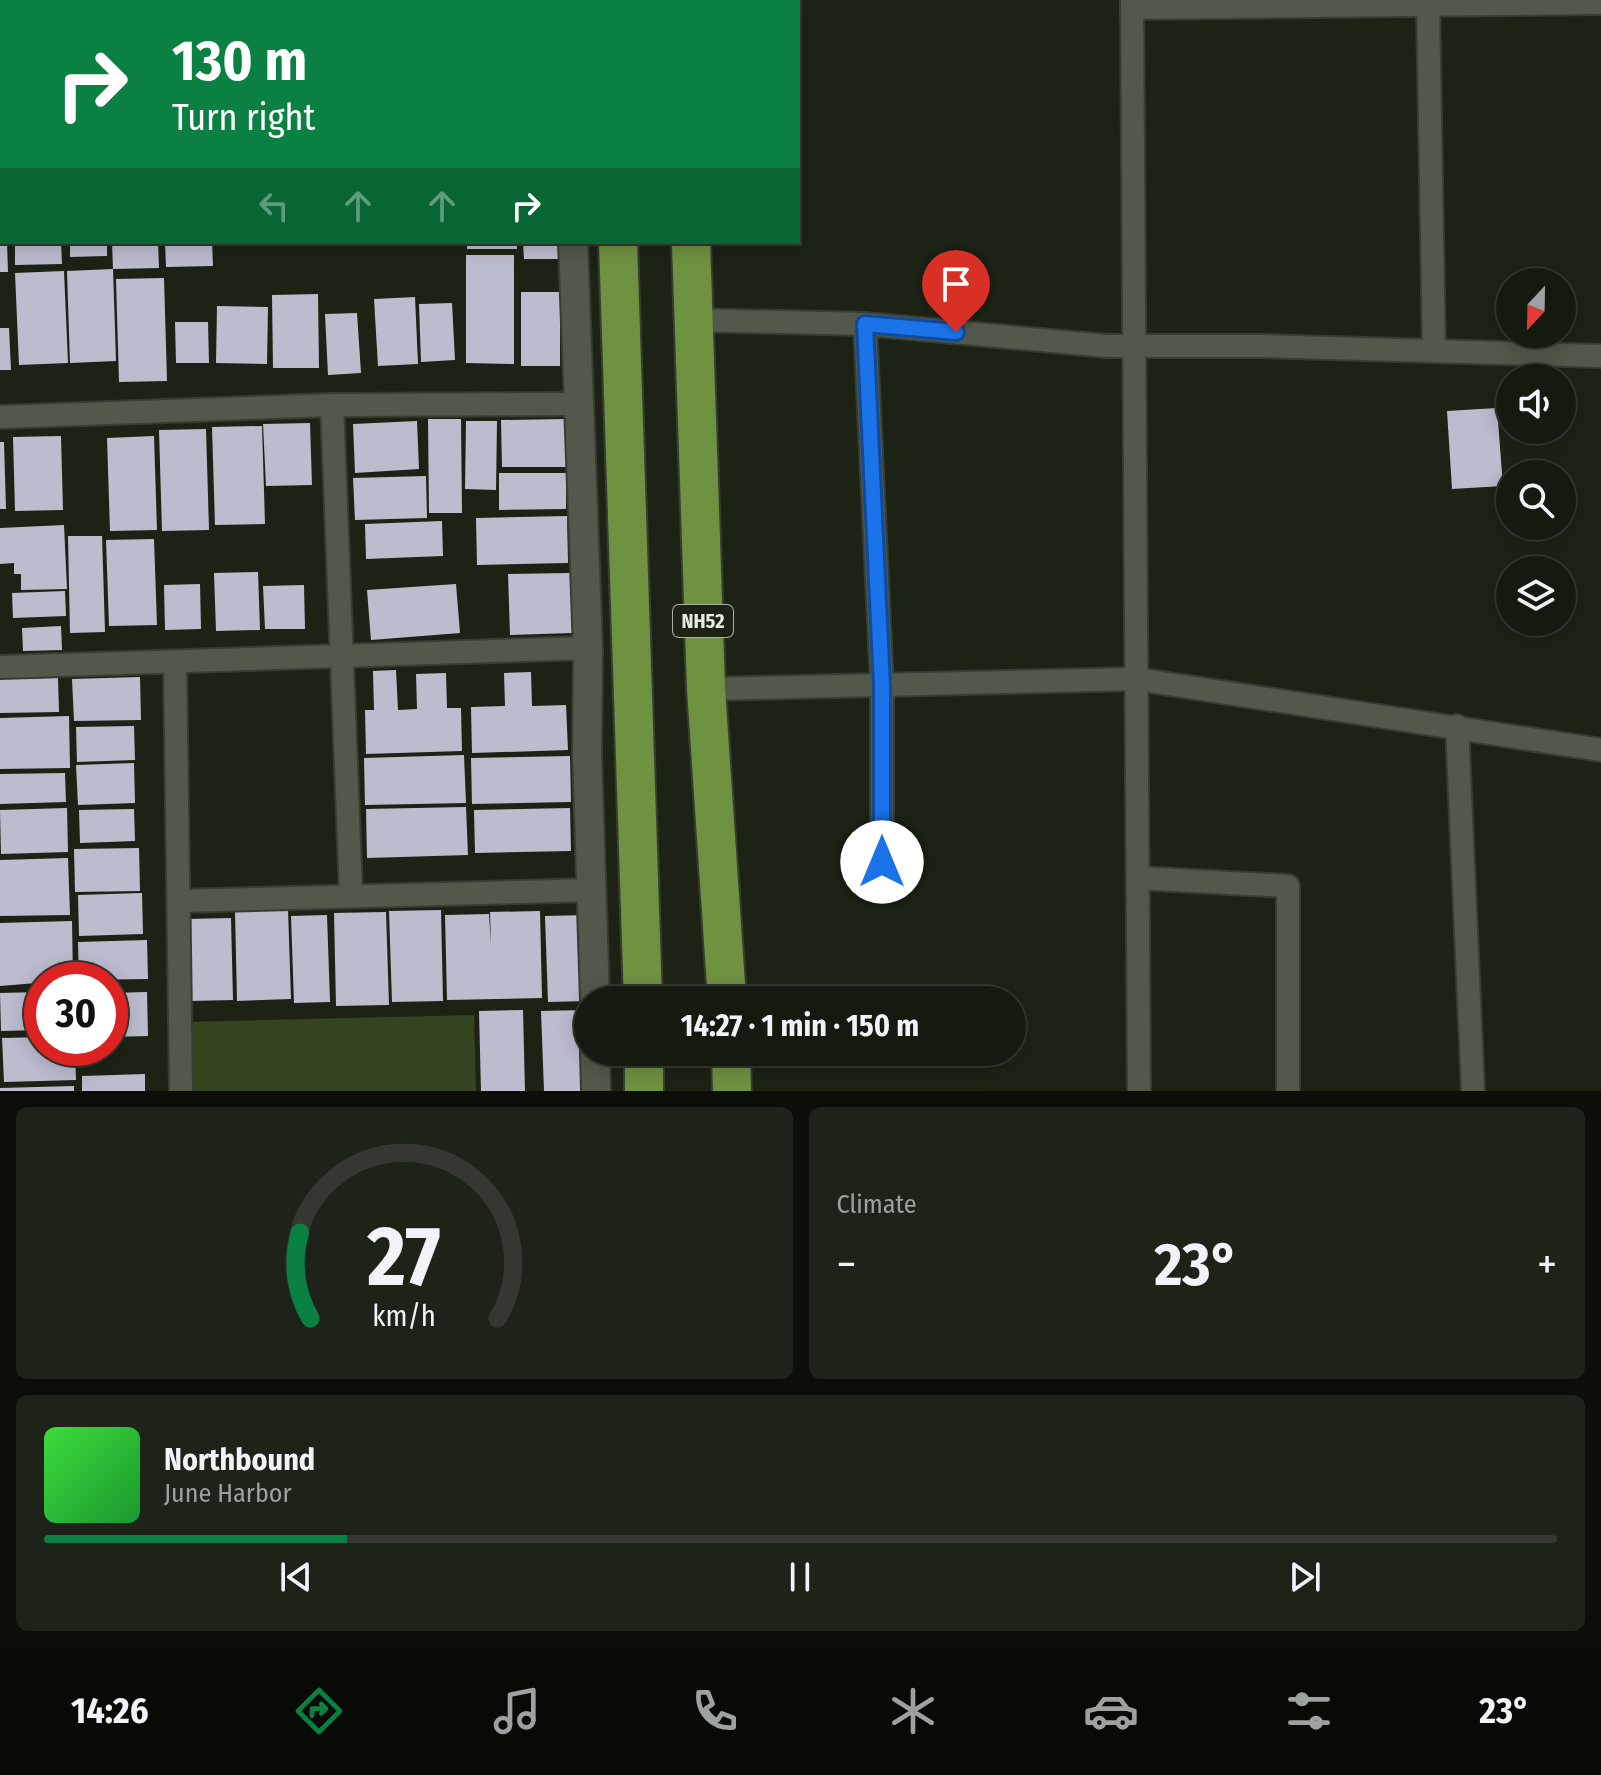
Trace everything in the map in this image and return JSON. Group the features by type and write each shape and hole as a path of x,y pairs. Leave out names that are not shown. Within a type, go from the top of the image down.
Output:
{"highway":[{"path":"618,244 643,986"},
{"name":"NH52","path":"691,244 706,689 726,986"},
{"path":"644,1066 644,1091"},
{"path":"731,1066 732,1091"}],"street":[{"path":"1139,1091 1132,4 1588,2"},
{"path":"1428,5 1434,351"},
{"path":"573,244 588,648 587,754 595,986"},
{"path":"693,320 865,324 1133,346 1601,356"},
{"path":"865,324 882,686 882,862"},
{"path":"0,417 332,405 579,404"},
{"path":"332,405 351,894"},
{"path":"0,667 344,659 588,648"},
{"path":"175,663 181,1091"},
{"path":"706,689 1136,679 1601,750"},
{"path":"1457,726 1473,1091"},
{"path":"1138,878 1288,886 1288,1091"},
{"path":"179,901 351,894 593,890"},
{"path":"595,1066 596,1091"}],"green space":[{"path":"474,1015 476,1091 187,1091 185,1022"}],"building":[{"path":"0,244 7,244 8,272 0,272"},
{"path":"15,244 61,244 62,264 15,265"},
{"path":"70,244 107,244 107,256 70,257"},
{"path":"112,244 158,244 159,268 113,269"},
{"path":"165,244 212,244 213,266 166,267"},
{"path":"467,244 517,244 517,249 467,249"},
{"path":"523,244 566,244 566,259 524,259"},
{"path":"466,255 514,255 514,364 466,363"},
{"path":"113,269 116,361 70,363 67,271"},
{"path":"64,271 68,363 19,365 15,273"},
{"path":"164,278 167,381 119,382 116,279"},
{"path":"521,292 560,292 560,366 521,366"},
{"path":"318,294 319,368 273,368 272,295"},
{"path":"415,297 418,364 378,366 374,299"},
{"path":"452,303 455,360 421,362 419,304"},
{"path":"217,306 268,307 267,364 216,363"},
{"path":"357,313 361,373 328,375 325,314"},
{"path":"175,322 208,322 209,363 176,363"},
{"path":"0,328 9,328 11,370 0,370"},
{"path":"1496,408 1496,444 1500,444 1501,460 1496,460 1496,486 1452,489 1447,411"},
{"path":"428,419 461,419 462,513 429,513"},
{"path":"566,419 567,467 502,467 501,420"},
{"path":"417,421 419,469 355,473 353,424"},
{"path":"466,421 497,421 496,490 465,489"},
{"path":"310,423 312,485 266,486 263,424"},
{"path":"262,426 265,524 215,525 212,427"},
{"path":"206,429 209,530 162,531 159,430"},
{"path":"61,436 63,510 15,511 13,437"},
{"path":"154,436 157,530 110,531 107,438"},
{"path":"0,442 4,442 6,509 0,509"},
{"path":"499,473 566,473 566,509 499,510"},
{"path":"426,476 427,518 355,520 353,478"},
{"path":"567,516 568,563 477,565 476,518"},
{"path":"442,521 443,556 366,559 365,524"},
{"path":"64,525 67,589 21,590 21,574 14,574 14,563 0,564 0,528"},
{"path":"68,536 102,536 105,632 70,633"},
{"path":"154,539 157,625 109,626 106,540"},
{"path":"258,572 260,630 216,631 214,573"},
{"path":"570,573 572,633 510,635 508,574"},
{"path":"200,584 201,629 165,630 164,585"},
{"path":"456,584 460,633 371,640 367,590"},
{"path":"304,585 305,629 265,629 263,586"},
{"path":"65,591 66,616 13,618 12,593"},
{"path":"61,626 62,650 23,651 22,628"},
{"path":"396,670 398,710 417,709 416,674 446,673 447,708 461,708 462,751 366,754 365,710 374,710 373,671"},
{"path":"531,672 532,706 566,705 568,750 472,753 471,707 505,706 504,673"},
{"path":"140,677 141,720 74,721 72,679"},
{"path":"58,678 59,712 0,713 0,679"},
{"path":"69,716 70,768 0,769 0,718"},
{"path":"134,726 135,760 77,762 76,727"},
{"path":"464,755 466,803 365,805 364,758"},
{"path":"570,756 571,802 472,804 471,758"},
{"path":"134,763 135,803 78,805 76,765"},
{"path":"65,773 66,802 0,804 0,774"},
{"path":"466,807 468,855 367,858 366,809"},
{"path":"67,808 68,852 1,854 0,810"},
{"path":"570,808 571,851 475,853 474,810"},
{"path":"134,809 135,841 80,843 79,810"},
{"path":"139,848 140,891 75,892 74,849"},
{"path":"68,858 70,915 0,916 0,860"},
{"path":"142,893 143,934 79,936 78,895"},
{"path":"288,910 291,999 237,1001 235,911"},
{"path":"441,910 443,1001 392,1002 389,911"},
{"path":"540,911 542,998 447,1000 445,915 489,914 491,946 490,912"},
{"path":"386,912 389,1005 336,1006 334,913"},
{"path":"327,915 330,1002 294,1003 291,916"},
{"path":"587,915 588,986 574,986 574,1001 548,1002 545,916"},
{"path":"231,918 233,1000 189,1001 187,919"},
{"path":"72,921 73,962 24,962 24,984 0,986 0,923"},
{"path":"147,940 148,979 128,979 128,962 79,962 78,942"},
{"path":"24,992 24,1030 1,1031 0,993"},
{"path":"147,992 148,1036 128,1037 128,993"},
{"path":"523,1010 525,1091 481,1091 479,1011"},
{"path":"574,1010 574,1066 585,1066 586,1091 544,1091 541,1011"},
{"path":"24,1037 24,1066 76,1066 76,1080 4,1082 2,1038"},
{"path":"145,1074 145,1091 82,1091 82,1076"},
{"path":"74,1086 74,1091 0,1091 0,1088"}],"route":[{"path":"882,862 882,686 865,324 956,332"}]}
